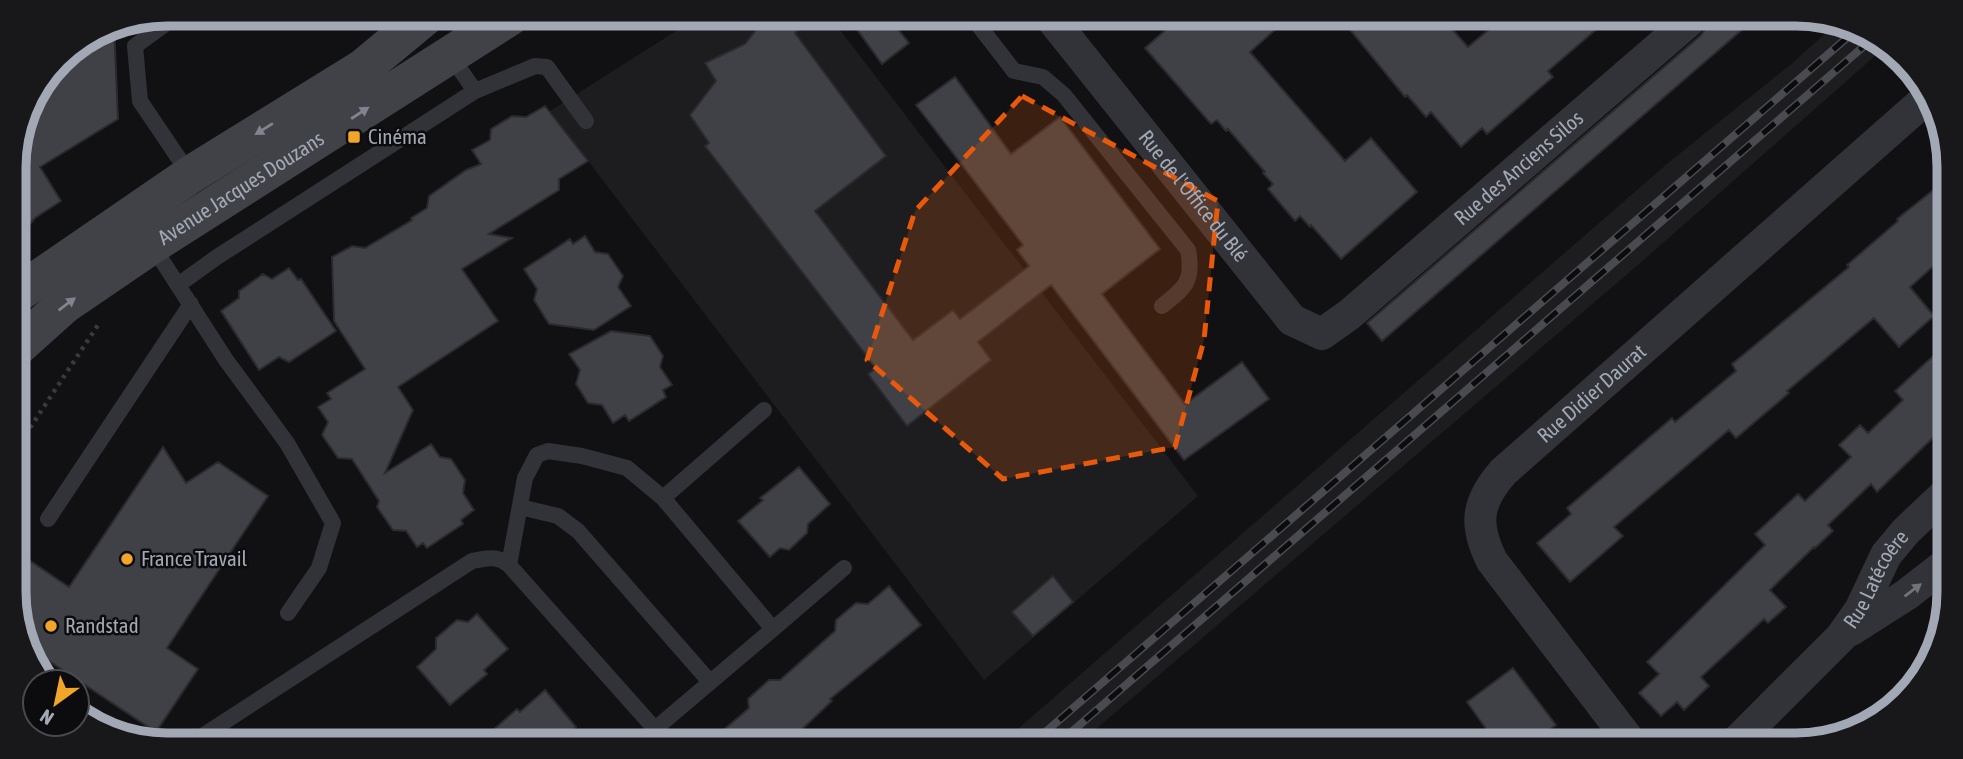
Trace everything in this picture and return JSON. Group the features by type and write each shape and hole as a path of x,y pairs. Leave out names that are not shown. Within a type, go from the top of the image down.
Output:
{"main road":[{"name":"Avenue Jacques Douzans","path":"27,287 190,175 363,68 413,27"},
{"name":"Avenue Jacques Douzans","path":"27,339 64,305 152,245 494,27"}],"street":[{"name":"Rue de l'Office du Blé","path":"1058,26 1292,320 1322,334 1350,314"},
{"name":"Rue des Anciens Silos","path":"1350,314 1683,26"},
{"name":"Rue Didier Daurat","path":"1623,732 1492,561 1483,542 1480,527 1481,510 1486,496 1503,472 1921,103"},
{"name":"Rue Latécoère","path":"1842,637 1860,610 1886,555 1906,531 1937,502"},
{"name":"Rue Latécoère","path":"1746,732 1842,637 1937,571"}],"lane":[{"path":"980,26 1014,71 1043,77 1065,95 1188,250 1191,267 1188,281 1181,292 1162,306"},
{"path":"161,27 135,46 140,101 190,175"},
{"path":"450,55 475,91"},
{"path":"178,285 217,257 475,91 535,66 547,67 586,121"},
{"path":"152,245 226,360 287,443 333,523 319,568 288,612"},
{"path":"48,519 191,304"},
{"path":"663,498 764,410"},
{"path":"509,565 525,478 537,454 548,451 611,462 627,468 663,498 773,629"},
{"path":"520,507 558,516 578,531 710,682"},
{"path":"207,733 472,561 492,557 509,565 648,733"},
{"path":"651,733 844,568"}],"path":[{"path":"26,433 103,317"}],"highlighted area":[{"path":"1022,96 1218,201 1204,340 1175,447 1003,479 867,360 915,211"}],"shaded area":[{"path":"683,27 837,27 1198,496 984,680 550,111"},
{"path":"1829,30 1858,41 1878,53 1638,265 1092,732 1014,732 1668,163"}],"building":[{"path":"1170,26 1279,26 1250,52 1345,161 1371,138 1417,192 1341,259 1311,225 1310,227 1300,216 1295,221 1268,189 1273,184 1263,173 1265,172 1228,129 1226,131 1217,120 1211,124 1145,48"},
{"path":"1347,26 1450,26 1468,47 1493,26 1600,26 1548,71 1553,77 1487,134 1482,128 1461,147 1431,112 1426,117 1407,95 1405,97"},
{"path":"1708,26 1746,26 1382,341 1367,323 1700,36"},
{"path":"759,27 803,27 795,33 886,156 815,211 913,340 953,310 960,319 1029,266 1017,250 1023,245 916,105 955,77 1011,154 1060,117 1160,249 1102,294 1185,404 1242,362 1269,399 1184,460 1051,285 978,342 991,360 907,426 868,374 876,368 705,146 709,143 690,115 716,81 705,63 745,44"},
{"path":"855,27 896,27 909,43 882,64"},
{"path":"114,37 118,119 40,167 61,201 35,218 27,228 27,149 37,113 50,89 74,61"},
{"path":"545,106 588,161 559,179 559,190 489,234 512,238 462,269 498,321 398,387 413,410 385,473 431,444 440,457 451,459 465,480 463,493 474,510 461,520 463,524 427,548 423,543 417,547 406,531 393,530 377,507 379,501 352,459 338,458 322,435 328,422 318,407 331,399 327,393 365,369 334,321 332,257 352,246 365,248 412,220 411,218 427,208 429,196 466,170 481,164 472,150 490,140 491,129 512,116 526,117"},
{"path":"1937,187 1937,263 1910,287 1934,316 1899,347 1874,318 1736,438 1729,430 1614,527 1623,536 1570,582 1537,543 1571,514 1567,508 1672,418 1675,422 1736,371 1732,364 1849,267 1847,265 1898,221 1897,219"},
{"path":"585,236 595,252 608,254 623,276 618,287 631,306 594,330 549,324 534,300 537,289 524,269 570,239 573,244"},
{"path":"289,268 298,280 301,279 336,331 289,362 279,357 259,370 221,311 239,298 239,291 263,274 272,279"},
{"path":"611,331 650,336 663,356 660,367 672,385 663,390 666,397 629,421 625,415 613,423 602,405 588,403 576,384 580,370 569,354"},
{"path":"1937,352 1937,434 1877,492 1871,484 1828,525 1833,531 1770,590 1786,607 1768,623 1764,619 1701,677 1709,686 1684,710 1677,702 1661,716 1639,693 1659,674 1647,662 1765,545 1755,534 1798,494 1805,501 1851,457 1839,445 1860,425 1868,433 1903,400 1895,391"},
{"path":"163,447 186,483 218,462 268,496 167,648 198,669 156,732 91,689 91,668 60,668 42,657 29,619 26,558 69,587"},
{"path":"799,467 830,504 808,524 807,533 789,550 780,548 770,557 738,521 763,500 760,498"},
{"path":"1053,576 1073,602 1033,636 1012,612"},
{"path":"889,586 921,625 830,699 832,701 798,733 795,730 792,733 720,733 749,708 748,699 769,680 780,680 835,631 836,620 856,603 868,604"},
{"path":"477,614 508,649 484,670 487,674 450,705 417,667 436,649 436,638 457,620 468,622"},
{"path":"1513,668 1556,725 1546,732 1488,732 1467,702"},
{"path":"545,690 576,727 569,733 490,733 517,709 520,712"}],"railway":[{"path":"1045,732 1848,37"},
{"path":"1071,732 1865,45"}],"place":[{"name":"Cinéma","path":"354,137"},
{"name":"France Travail","path":"127,559"},
{"name":"Randstad","path":"51,626"}]}
